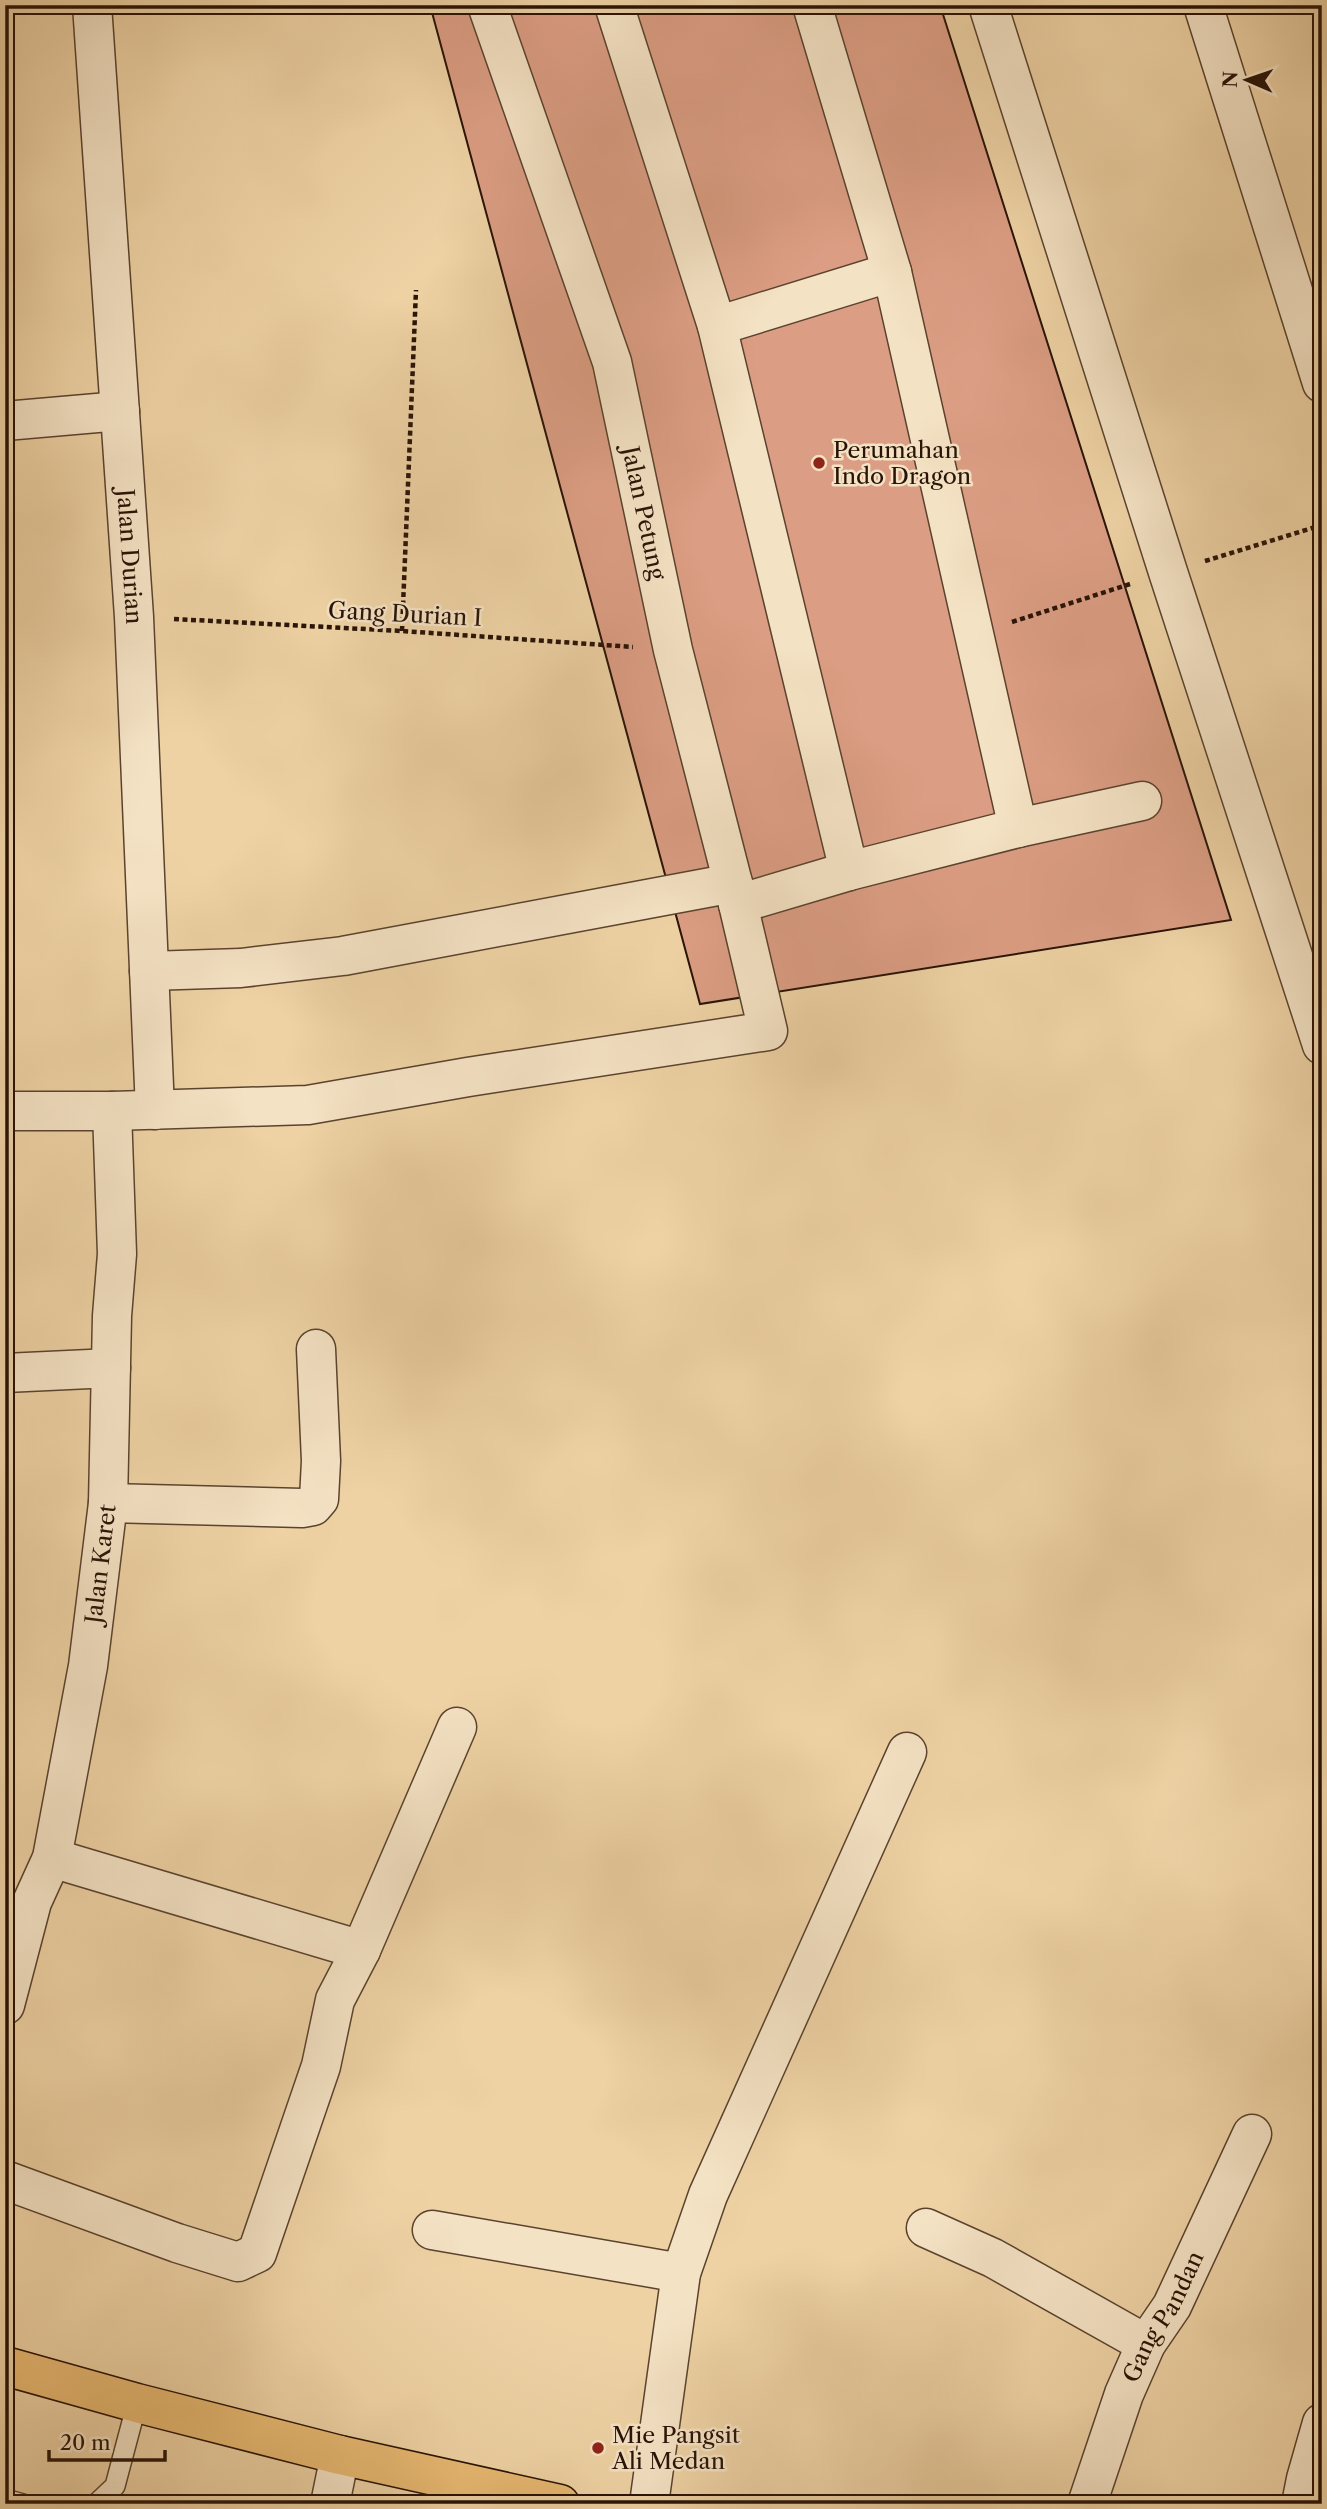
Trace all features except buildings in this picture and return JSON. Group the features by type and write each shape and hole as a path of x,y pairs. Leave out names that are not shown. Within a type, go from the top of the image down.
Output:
{"main road":[{"path":"5,2365 137,2403 340,2455 560,2504"}],"street":[{"name":"Jalan Durian","path":"92,5 134,617 155,1110"},
{"name":"Jalan Petung","path":"155,1110 308,1105 468,1077 768,1031 673,650 612,362 487,5"},
{"path":"614,5 717,326 849,871"},
{"path":"812,5 892,272 1018,828"},
{"path":"988,5 1168,572 1312,985 1322,1045"},
{"path":"1203,5 1322,383"},
{"path":"717,326 892,272"},
{"path":"5,421 120,411"},
{"path":"149,971 241,968 343,956 736,894 849,871 1018,828 1142,801"},
{"path":"5,1111 155,1110"},
{"name":"Jalan Karet","path":"5,2005 18,1900 52,1858 88,1666 108,1503 117,1254 112,1111"},
{"path":"108,1503 302,1508 313,1506 320,1499 321,1461 316,1349"},
{"path":"5,1373 111,1368"},
{"path":"5,2180 177,2243 238,2262 257,2253 321,2066 335,2000 361,1950 457,1727"},
{"path":"649,2504 681,2273 708,2195 907,1752"},
{"path":"52,1858 361,1950"},
{"name":"Gang Pandan","path":"1087,2504 1124,2394 1146,2344 1172,2306 1252,2134"},
{"path":"926,2228 993,2258 1146,2344"},
{"path":"432,2230 681,2273"},
{"path":"1301,2504 1322,2423"},
{"path":"330,2504 340,2455"}],"lane":[{"path":"96,2504 114,2486 137,2403"},
{"path":"5,2499 23,2504"}],"path":[{"path":"402,631 415,290"},
{"path":"975,634 1322,525"},
{"name":"Gang Durian I","path":"134,617 402,631 673,650"}],"place":[{"name":"Perumahan Indo Dragon","path":"819,463"},
{"name":"Mie Pangsit Ali Medan","path":"598,2448"}]}
